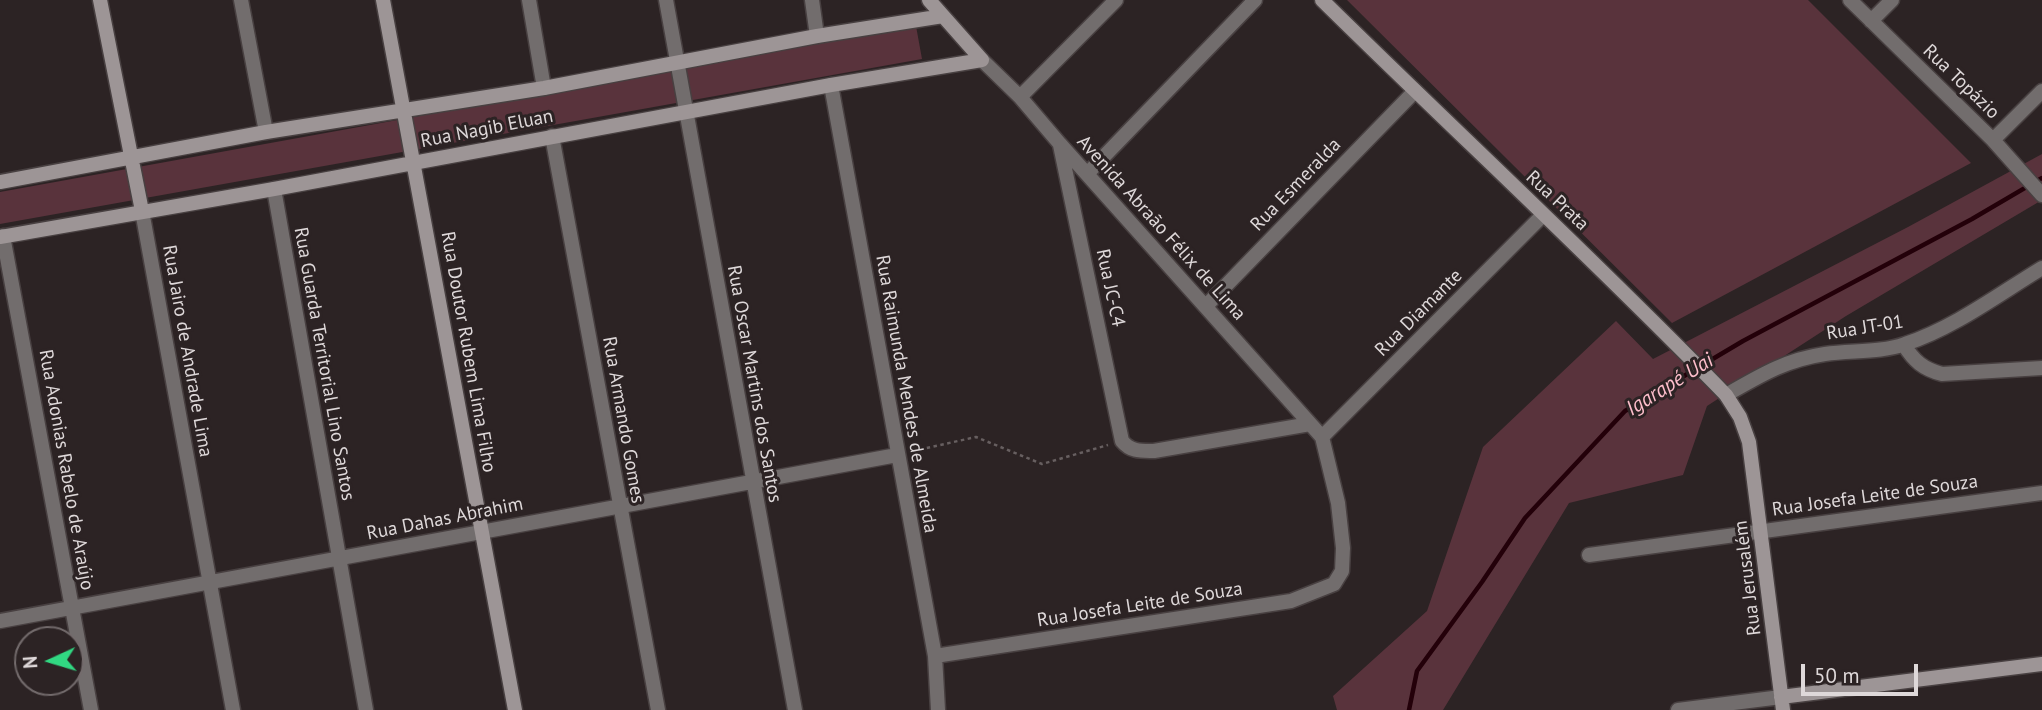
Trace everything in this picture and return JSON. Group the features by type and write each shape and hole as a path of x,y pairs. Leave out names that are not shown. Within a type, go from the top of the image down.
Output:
{"street":[{"name":"Rua Jairo de Andrade Lima","path":"100,0 142,211 233,710"},
{"path":"241,0 266,132"},
{"name":"Rua Doutor Rubem Lima Filho","path":"383,0 515,710"},
{"path":"529,0 544,88"},
{"name":"Rua Oscar Martins dos Santos","path":"666,0 795,710"},
{"path":"811,0 817,36"},
{"path":"929,0 982,60"},
{"path":"1020,97 1116,0"},
{"path":"1087,174 1255,0"},
{"name":"Rua Prata","path":"1322,0 1543,215 1610,276 1706,374 1726,395 1740,417 1749,442"},
{"name":"Rua Topázio","path":"1850,0 1993,139 2042,195"},
{"path":"1871,21 1892,0"},
{"name":"Rua Nagib Eluan","path":"0,182 266,132 544,88 817,36 943,16"},
{"name":"Rua Nagib Eluan","path":"2,237 831,85 982,60"},
{"name":"Avenida Abraão Félix de Lima","path":"982,60 1020,97 1322,438"},
{"name":"Rua Raimunda Mendes de Almeida","path":"831,85 935,656 938,710"},
{"name":"Rua Esmeralda","path":"1206,306 1415,91"},
{"path":"1993,139 2042,91"},
{"name":"Rua Armando Gomes","path":"552,136 658,710"},
{"name":"Rua JC-C4","path":"1060,144 1122,440"},
{"name":"Rua Guarda Territorial Lino Santos","path":"274,189 366,710"},
{"name":"Rua Diamante","path":"1322,438 1543,215"},
{"name":"Rua Adonias Rabelo de Araújo","path":"2,237 91,710"},
{"name":"Rua JT-01","path":"1726,395 1779,365 1798,359 1904,345 1950,324 2042,268"},
{"path":"1904,345 1913,360 1926,370 1942,374 2042,368"},
{"path":"1122,440 1127,447 1138,451 1154,451 1310,424"},
{"name":"Rua Josefa Leite de Souza","path":"935,656 1291,601 1334,584 1342,572 1343,548 1338,503 1322,438"},
{"name":"Rua Jerusalém","path":"1749,442 1782,704"},
{"name":"Rua Dahas Abrahim","path":"0,621 897,455"},
{"name":"Rua Josefa Leite de Souza","path":"1589,555 2042,493"},
{"path":"1678,710 1782,704 2042,664"}],"path":[{"path":"897,455 976,437 1042,464 1122,440"}],"shaded area":[{"path":"1347,0 1808,0 1971,163 1672,323"},
{"path":"916,26 922,59 0,224 0,192"},
{"path":"2042,154 2042,200 1846,316 1707,406 1683,475 1569,503 1443,710 1337,710 1333,696 1427,611 1483,447 1616,321 1653,359 1908,227"}],"waterway":[{"name":"Igarapé Uai","path":"1409,710 1417,671 1525,518 1625,411 1743,341 1972,219 2042,178"}]}
